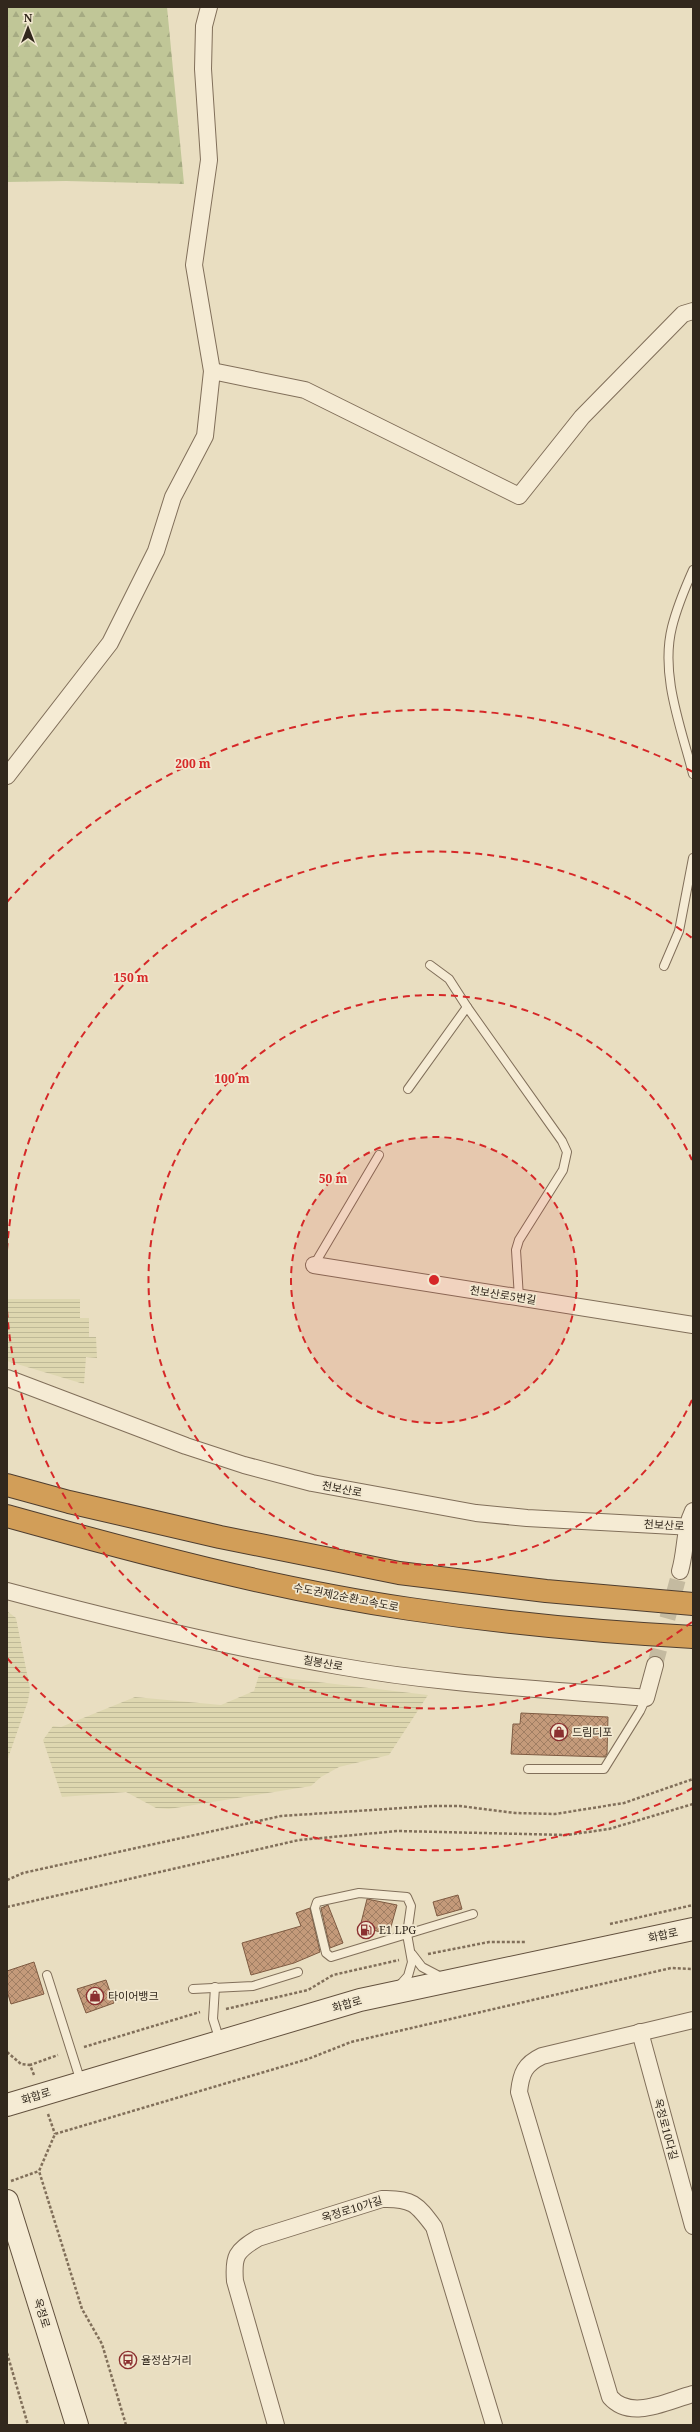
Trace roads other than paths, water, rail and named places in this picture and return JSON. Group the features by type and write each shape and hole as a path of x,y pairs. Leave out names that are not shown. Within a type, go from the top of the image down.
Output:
{"highway":[{"path":"7,1476 69,1502"},
{"path":"7,1485 69,1502 220,1537 400,1573 546,1591 693,1604"},
{"name":"수도권제2순환고속도로","path":"7,1516 122,1548 265,1582 409,1609 530,1624 693,1637"}],"main road":[{"name":"화합로","path":"7,2105 360,2000 693,1929"},
{"name":"옥정로","path":"7,2201 77,2425"}],"street":[{"path":"7,776 110,643 156,551 173,497 206,436 212,371 194,265 210,160 204,69 204,26 209,7"},
{"path":"212,371 305,390 519,496 582,417 683,314 693,311"},
{"name":"천보산로5번길","path":"314,1265 693,1325"},
{"name":"천보산로","path":"7,1378 186,1446 244,1465 312,1483 476,1513 527,1518 691,1521"},
{"path":"680,1571 685,1555 691,1521"},
{"name":"칠봉산로","path":"7,1591 146,1626 338,1667 402,1675 646,1698"},
{"path":"646,1698 655,1665"},
{"path":"693,2020 542,2056 525,2067 520,2077 519,2092 610,2397 617,2405 638,2410 693,2394"},
{"name":"옥정로10다길","path":"640,2032 693,2226"},
{"name":"옥정로10가길","path":"276,2425 235,2282 234,2265 241,2248 258,2238 382,2199 403,2198 421,2209 434,2227 494,2425"}],"lane":[{"path":"693,570 671,628 669,652 670,689 693,774"},
{"path":"664,966 679,931 693,858"},
{"path":"430,965 449,979 567,1152 563,1170 519,1240 516,1250 519,1298"},
{"path":"408,1089 467,1007"},
{"path":"314,1265 379,1156"},
{"path":"528,1769 604,1769 640,1711 646,1698"},
{"path":"392,1993 408,1976 412,1962 407,1934 411,1906 407,1897 359,1893 319,1900 314,1906 329,1956 407,1934 473,1914"},
{"path":"410,1952 417,1962 430,1973 454,1980"},
{"path":"193,1989 214,1986 253,1986 298,1972"},
{"path":"47,1976 81,2082"},
{"path":"214,1986 213,2020 220,2041"}],"tunnel":[{"path":"655,1665 680,1571"}],"place":[{"name":"드림디포","path":"559,1732"},
{"name":"E1 LPG","path":"366,1930"},
{"name":"타이어뱅크","path":"95,1996"},
{"name":"율정삼거리","path":"128,2360"}]}
